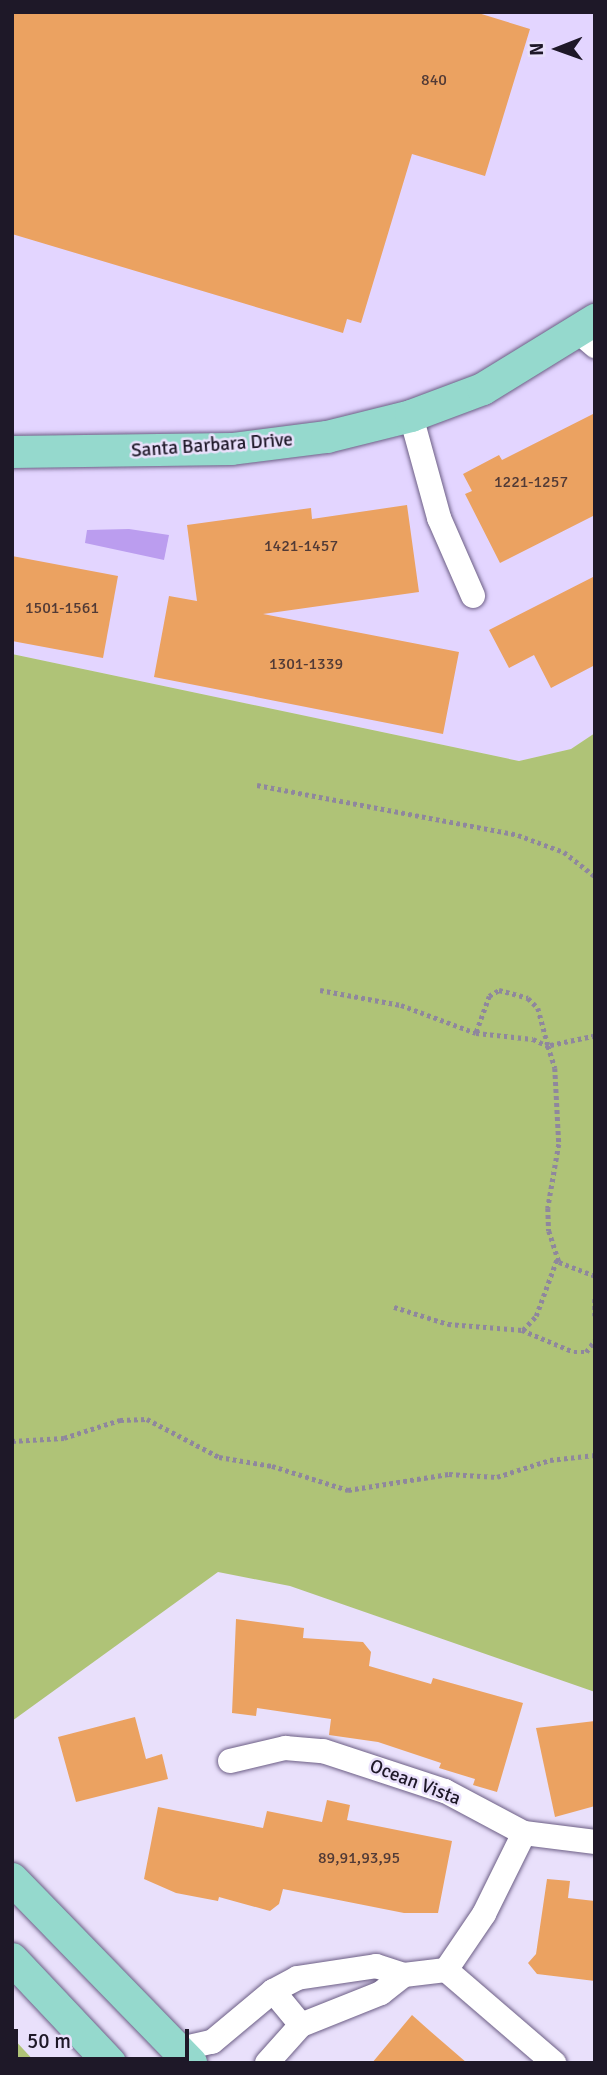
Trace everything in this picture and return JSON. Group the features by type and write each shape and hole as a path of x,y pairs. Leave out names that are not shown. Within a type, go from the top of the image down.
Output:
{"main road":[{"name":"Santa Barbara Drive","path":"12,452 232,449 327,437 411,416 483,389 590,333"},
{"path":"12,1880 184,2056"},
{"path":"12,1959 110,2063"}],"street":[{"path":"411,416 439,518 473,596"},
{"name":"Ocean Vista","path":"230,1761 285,1748 323,1751 445,1791 524,1833 595,1842"},
{"path":"446,1970 484,1914 524,1833"},
{"path":"184,2056 212,2042 273,1991 297,1978 376,1966 404,1975 446,1970 554,2063"},
{"path":"267,2063 302,2025 380,1993 404,1975"},
{"path":"273,1991 302,2025"}],"path":[{"path":"257,785 518,835 554,847 595,876"},
{"path":"320,990 433,1013 476,1032 533,1039 548,1046 595,1036"},
{"path":"476,1032 493,991 513,992 538,1008 555,1068 559,1144 548,1219 557,1259 536,1317 522,1330"},
{"path":"557,1259 567,1268 595,1276"},
{"path":"595,1299 595,1316"},
{"path":"394,1307 448,1324 522,1330 574,1352 586,1352 595,1340"},
{"path":"12,1441 64,1438 120,1420 147,1419 219,1457 272,1466 348,1490 449,1474 505,1476 550,1460 595,1455"}],"shaded area":[{"path":"12,12 595,12 595,733 571,749 519,761 12,654"},
{"path":"129,529 169,535 164,560 85,543 87,530"}],"green space":[{"path":"12,654 519,761 571,749 595,733 595,1692 290,1586 218,1572 12,1721"},
{"path":"12,2037 36,2063 12,2063"}],"building":[{"path":"12,12 475,12 530,29 485,176 412,154 361,323 347,319 343,333 12,234"},
{"path":"595,413 595,515 500,563 465,494 472,491 463,474 499,455 502,460"},
{"path":"407,505 419,592 263,614 459,652 443,734 154,677 169,596 197,601 187,525 311,508 312,519"},
{"path":"12,556 118,576 103,658 12,641"},
{"path":"595,576 595,665 551,688 534,655 509,668 489,630"},
{"path":"236,1619 304,1628 303,1638 363,1642 371,1652 369,1666 431,1684 433,1678 523,1703 497,1792 473,1785 475,1779 439,1768 441,1763 378,1742 329,1735 331,1719 257,1708 256,1716 232,1713"},
{"path":"135,1717 146,1759 162,1754 168,1779 76,1802 58,1737"},
{"path":"595,1721 595,1806 555,1817 536,1728"},
{"path":"327,1800 350,1805 347,1820 452,1841 438,1913 404,1913 283,1889 279,1904 270,1911 219,1897 218,1901 176,1893 144,1879 158,1807 263,1828 267,1811 322,1822"},
{"path":"547,1879 570,1881 568,1898 595,1901 595,1981 537,1974 528,1963 536,1954"},
{"path":"412,2015 430,2031 467,2063 372,2063"}]}
